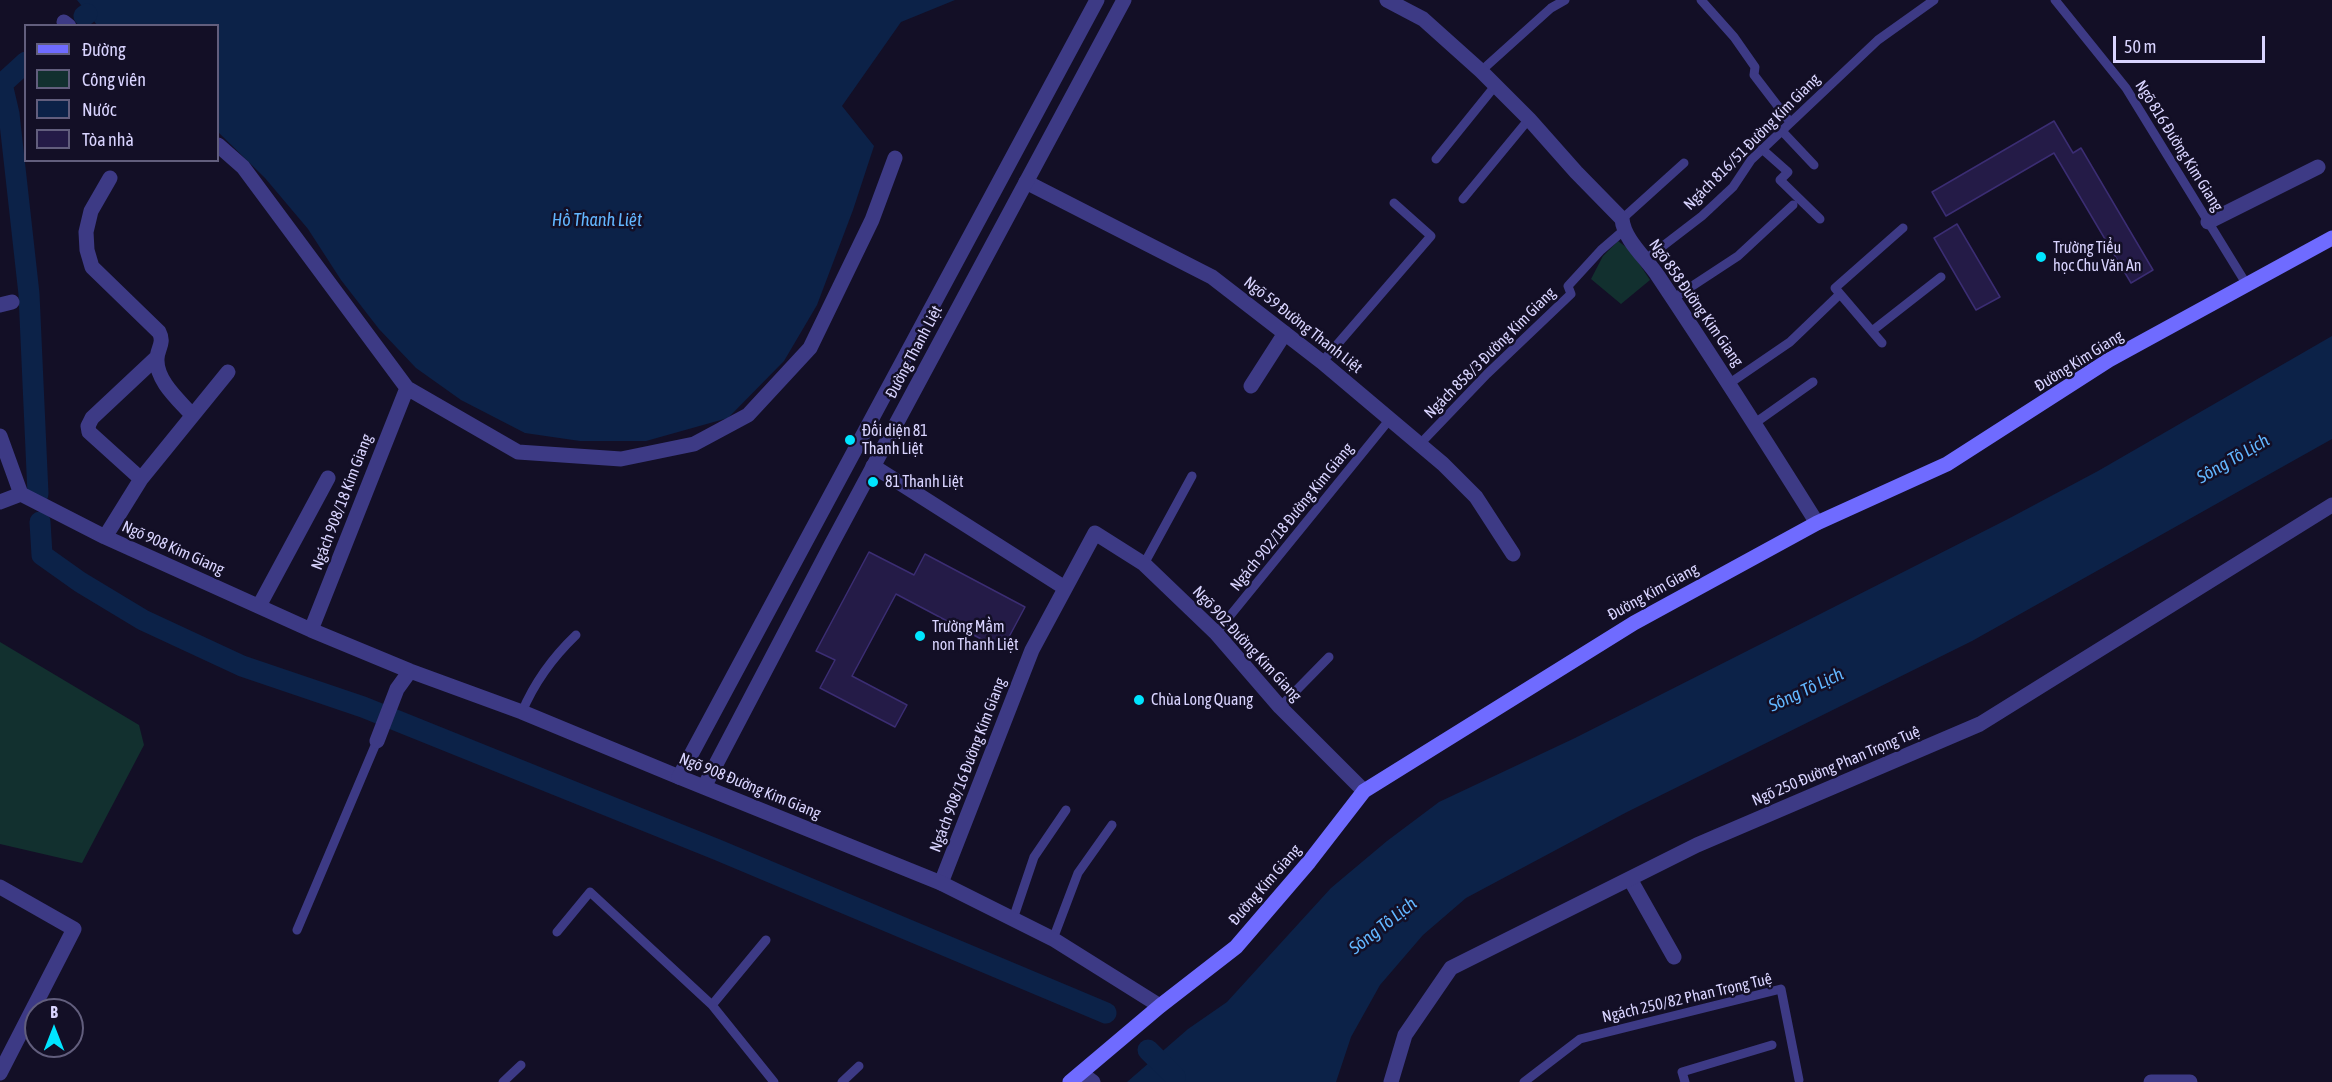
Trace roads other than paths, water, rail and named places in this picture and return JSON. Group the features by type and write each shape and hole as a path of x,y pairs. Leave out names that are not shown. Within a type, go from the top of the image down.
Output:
{"main road":[{"name":"Đường Kim Giang","path":"1081,1079 1160,1006 1236,947 1309,862 1364,791 1634,623 1817,523 1947,464 2109,360 2332,238"}],"street":[{"name":"Đường Thanh Liệt","path":"679,777 1097,0"},
{"name":"Đường Thanh Liệt","path":"704,787 873,466 1124,0"},
{"name":"Ngõ 858 Đường Kim Giang","path":"1387,0 1423,19 1481,71 1529,119 1623,225 1730,383 1817,523"},
{"path":"219,146 243,167 407,388 518,452 621,459 694,444 748,415 810,348 872,220 895,158"},
{"path":"2208,222 2318,167"},
{"path":"110,178 92,211 86,232 87,250 92,267 159,332 162,338 156,358 92,418 88,426 89,432 141,479"},
{"name":"Ngõ 59 Đường Thanh Liệt","path":"1026,182 1212,277 1322,362 1420,444 1476,497 1513,554"},
{"path":"1251,386 1285,333"},
{"path":"156,358 161,378 192,415"},
{"path":"105,537 141,479 228,372"},
{"name":"Ngách 908/18 Kim Giang","path":"312,630 407,388"},
{"path":"0,436 21,495 0,502"},
{"path":"873,466 1065,588"},
{"path":"258,606 328,478"},
{"name":"Ngõ 908 Kim Giang","path":"21,495 105,537 312,630"},
{"name":"Ngõ 250 Đường Phan Trọng Tuệ","path":"1391,1082 1405,1035 1451,968 1697,845 1980,724 2332,505"},
{"name":"Ngõ 902 Đường Kim Giang","path":"1095,533 1144,564 1216,633 1280,707 1364,791"},
{"name":"Ngách 908/16 Đường Kim Giang","path":"941,883 1032,650 1095,533"},
{"name":"Ngõ 908 Đường Kim Giang","path":"312,630 410,671 522,712 941,883 1053,939 1160,1006"},
{"path":"377,741 397,689 410,671"},
{"path":"1630,879 1674,957"},
{"path":"0,888 74,929 0,1073"},
{"path":"2151,1082 2190,1082"}],"lane":[{"path":"1481,71 1551,8 1565,0"},
{"path":"1701,0 1734,37 1755,67 1754,75 1790,122"},
{"name":"Ngách 816/51 Đường Kim Giang","path":"1646,259 1702,216 1725,195 1751,160 1878,40 1934,0"},
{"name":"Ngõ 816 Đường Kim Giang","path":"2055,0 2126,88 2247,285"},
{"path":"1436,159 1496,86"},
{"path":"1463,199 1529,119"},
{"path":"1781,130 1814,165"},
{"path":"1762,149 1788,172 1780,180 1820,219"},
{"path":"1623,225 1684,163"},
{"path":"1322,362 1431,236 1394,203"},
{"path":"1674,298 1738,256 1793,205"},
{"name":"Ngách 858/3 Đường Kim Giang","path":"1420,444 1487,374 1571,294 1568,286 1623,225"},
{"path":"1882,343 1835,288 1903,228"},
{"path":"1872,331 1941,277"},
{"path":"1730,383 1790,342 1808,322 1840,294"},
{"path":"1755,423 1813,382"},
{"name":"Ngách 902/18 Đường Kim Giang","path":"1216,633 1390,419"},
{"path":"1144,564 1192,476"},
{"path":"522,712 533,686 546,667 576,635"},
{"path":"1280,707 1329,657"},
{"path":"297,930 377,741"},
{"path":"1012,919 1034,857 1066,810"},
{"path":"1053,939 1078,873 1112,825"},
{"path":"557,932 590,892 711,1005 774,1082"},
{"path":"711,1005 766,940"},
{"name":"Ngách 250/82 Phan Trọng Tuệ","path":"1524,1082 1580,1039 1781,990 1799,1080"},
{"path":"1685,1082 1682,1072 1772,1045"},
{"path":"503,1082 521,1065"},
{"path":"842,1082 859,1066"}],"water":[{"name":"Hồ Thanh Liệt","path":"77,0 955,0 901,22 842,106 874,146 853,210 817,305 784,361 728,418 646,441 580,441 525,433 461,400 416,368 379,329 341,280 308,229 265,178 219,133 219,24 96,24"},
{"name":"Sông Tô Lịch","path":"2332,336 2332,439 1972,641 1627,812 1466,898 1423,935 1380,985 1351,1037 1336,1082 1127,1082 1188,1029 1227,1002 1331,888 1387,841 1439,802 1575,738 2008,519 2098,471"}],"waterway":[{"path":"24,64 2,84 9,114 29,294 38,494"},
{"path":"40,522 42,555 80,582 143,620 242,666 363,707 718,850 1106,1013"},
{"path":"1148,1050 1175,1077"}],"place":[{"name":"Trường Tiểu học Chu Văn An","path":"2041,257"},
{"name":"Đối diện 81 Thanh Liệt","path":"850,440"},
{"name":"81 Thanh Liệt","path":"873,482"},
{"name":"Trường Mầm non Thanh Liệt","path":"920,636"},
{"name":"Chùa Long Quang","path":"1139,700"}]}
